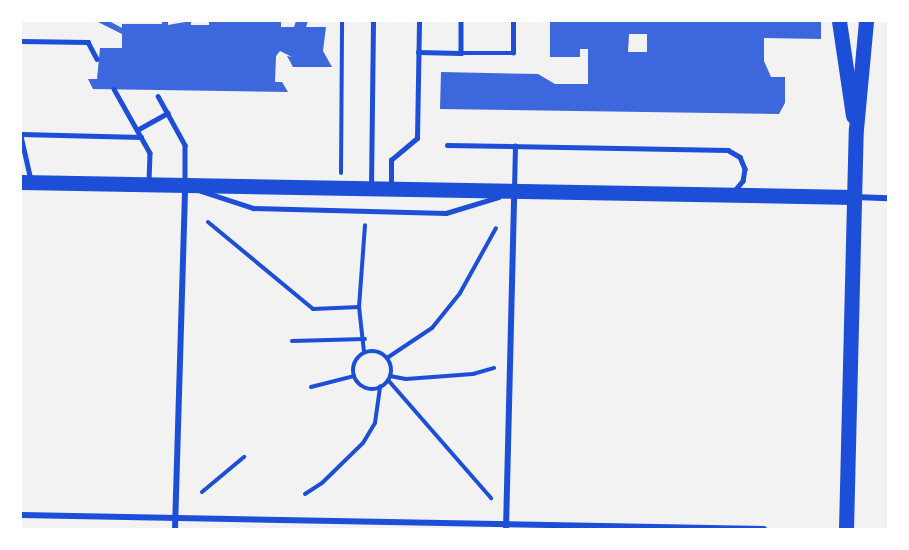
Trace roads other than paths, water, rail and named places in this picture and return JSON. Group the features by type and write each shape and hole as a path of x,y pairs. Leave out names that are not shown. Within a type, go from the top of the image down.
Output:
{"main road":[{"path":"839,21 856,129"},
{"path":"846,529 856,129 866,21"},
{"path":"26,182 854,197"}],"street":[{"path":"175,529 185,185"},
{"path":"506,527 514,191"},
{"path":"854,197 888,198"},
{"path":"21,515 506,527 764,529"}],"lane":[{"path":"371,189 373,21"},
{"path":"391,189 391,160 417,138 419,21"},
{"path":"461,21 461,53"},
{"path":"418,52 513,53 513,21"},
{"path":"21,41 88,42 97,58"},
{"path":"114,89 150,153 149,184"},
{"path":"158,96 185,145 185,185 253,208 446,213 514,191 515,146"},
{"path":"137,130 168,113"},
{"path":"26,182 21,135 141,136"},
{"path":"447,145 728,150 740,156 745,173 738,188 724,195"}]}
